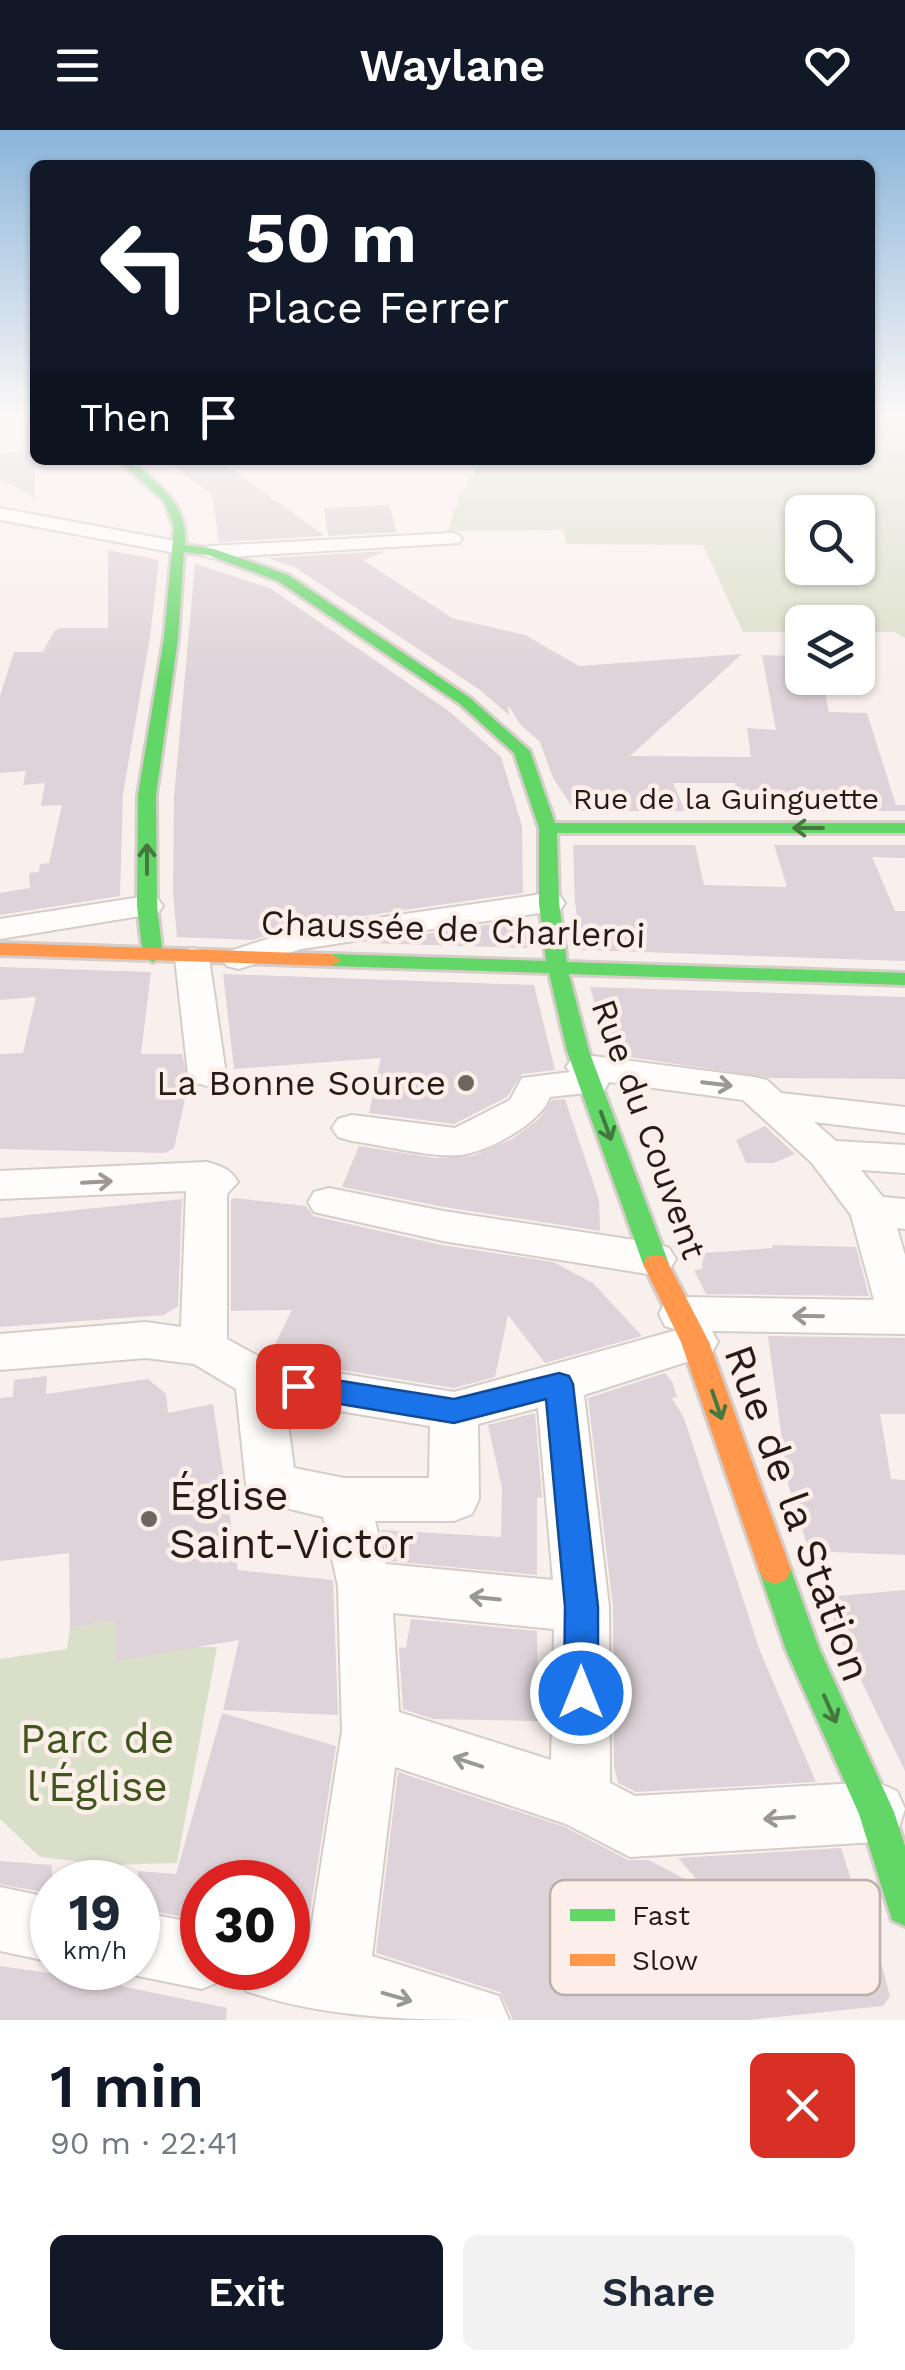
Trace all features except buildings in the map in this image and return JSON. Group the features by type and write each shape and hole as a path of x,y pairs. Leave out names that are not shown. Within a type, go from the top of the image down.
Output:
{"main road":[{"path":"152,956 146,906 147,795 181,548 180,527 171,503"},
{"name":"Rue du Couvent","path":"181,548 210,552 283,578 465,701 522,750 548,828 549,903 557,966 588,1075 654,1259 688,1328"},
{"name":"Rue de la Guinguette","path":"548,828 905,828"},
{"name":"Chaussée de Charleroi","path":"0,949 905,979"},
{"name":"Rue de la Station","path":"688,1328 803,1650 876,1812 905,1907"}],"street":[{"path":"0,514 181,548"},
{"path":"210,552 452,539"},
{"path":"238,958 295,940 549,903"},
{"path":"0,929 146,906"},
{"path":"192,958 207,1074"},
{"path":"0,1352 146,1340 204,1348 259,1380 454,1411 559,1384 688,1328 903,1317 888,1213 754,1088 588,1075 535,1086 527,1107 503,1123 459,1142 352,1128"},
{"path":"771,1104 905,1120"},
{"path":"826,1154 905,1159"},
{"path":"0,1185 213,1179 202,1258 204,1348"},
{"path":"329,1202 443,1226 654,1259"},
{"path":"259,1380 272,1486 344,1500 454,1500 454,1411"},
{"path":"559,1384 582,1607 580,1799"},
{"path":"336,1979 371,1730 365,1586 344,1500"},
{"path":"365,1586 582,1607"},
{"path":"371,1730 580,1799 630,1828 876,1812"},
{"path":"0,1920 30,1926"},
{"path":"310,1975 475,2020"}],"green space":[{"path":"458,503 785,503 785,585 875,585 875,503 905,503 905,638 895,632 875,632 875,605 785,605 785,632 743,632 703,545 567,544 563,530 448,531"},
{"name":"Parc de l'Église","path":"116,1620 195,1647 217,1647 177,1863 40,1857 0,1819 0,1659 67,1649 70,1628"}],"traffic: fast":[{"path":"153,956 147,906 147,795 171,638 180,527 171,503"},
{"path":"181,548 210,552 283,578 465,701 522,751 548,828 549,903 557,966 578,1051 656,1264"},
{"path":"548,828 905,828"},
{"path":"331,960 905,979"},
{"path":"775,1570 803,1650 876,1812 905,1907"}],"traffic: slow":[{"path":"0,949 331,960"},
{"path":"656,1264 695,1342 775,1570"}],"place":[{"name":"La Bonne Source","path":"466,1083"},
{"name":"Église Saint-Victor","path":"149,1519"}],"route":[{"path":"298,1386 454,1411 559,1384 582,1607 581,1693"}]}
